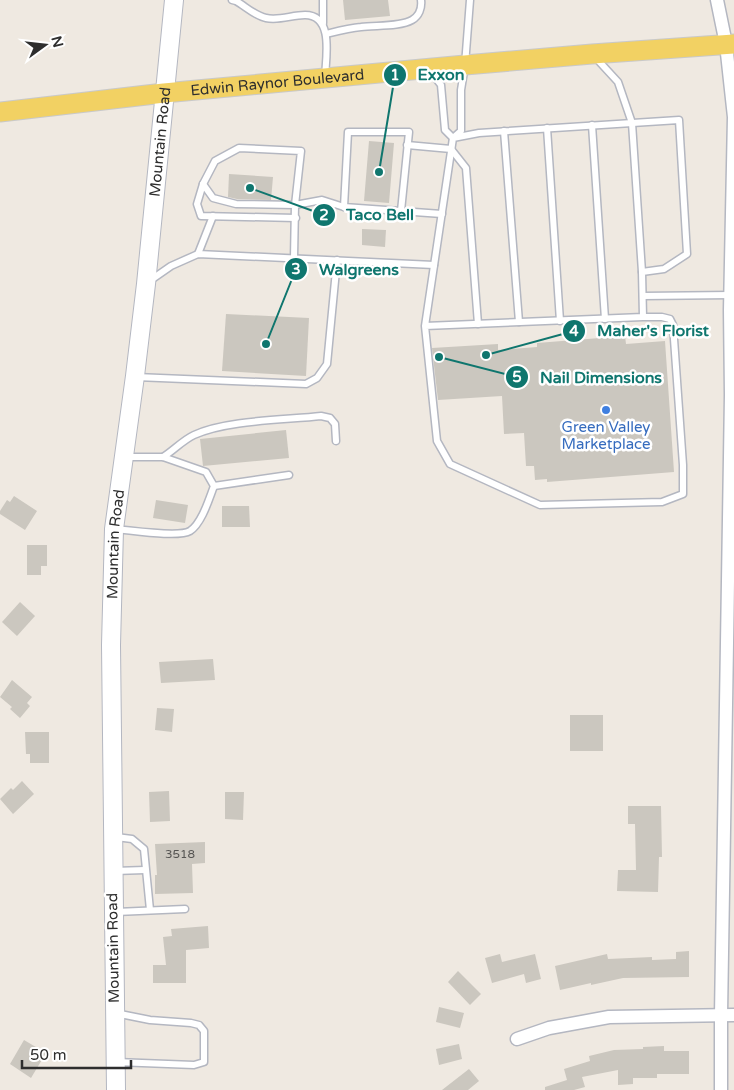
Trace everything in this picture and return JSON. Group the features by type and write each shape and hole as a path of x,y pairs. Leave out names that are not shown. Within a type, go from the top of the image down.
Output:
{"main road":[{"name":"Mountain Road","path":"116,1090 112,872 111,645 114,529 146,284 174,0"},
{"name":"Edwin Raynor Boulevard","path":"0,112 164,93 465,64 730,44"}],"street":[{"path":"717,0 730,44 734,117 731,296 733,395 728,1015 721,1090"},
{"path":"516,1039 549,1028 609,1017 728,1015"}],"lane":[{"path":"232,0 236,0 251,11 266,18 275,19 306,15 316,17 323,23"},
{"path":"323,0 323,23 326,34 325,78"},
{"path":"326,34 361,27 412,21 418,15 422,5 421,0"},
{"path":"425,326 643,317 670,319 673,325 683,465 683,494 662,502 540,506 450,464 437,441 425,326 453,138 461,131 461,90 470,0"},
{"path":"592,54 618,82 632,123 642,272 643,317"},
{"path":"428,68 441,85 445,130 453,138"},
{"path":"453,138 504,131 679,120 687,254 664,269 642,272"},
{"path":"592,126 605,319"},
{"path":"547,128 560,321"},
{"path":"504,131 519,322"},
{"path":"344,207 348,132 409,132 400,211"},
{"path":"407,145 452,149 466,168 478,324"},
{"path":"294,258 296,218 295,205 301,151 239,148 215,161 197,204 201,216 296,218"},
{"path":"204,184 213,198 236,204 295,205 322,200 344,207 442,214"},
{"path":"198,254 213,216"},
{"path":"146,284 171,266 198,254 434,265"},
{"path":"135,376 306,384 317,378 327,364 337,260"},
{"path":"643,296 731,296"},
{"path":"163,457 192,436 209,429 321,416 330,418 335,424 336,440"},
{"path":"123,457 163,457 206,472 214,486"},
{"path":"214,486 289,476"},
{"path":"114,529 179,534 190,531 202,516 214,486"},
{"path":"112,837 132,839 144,849 150,910"},
{"path":"112,872 146,870"},
{"path":"113,912 185,908"},
{"path":"114,1013 150,1020 191,1023 199,1025 204,1031 204,1062 194,1066 115,1062"}],"building":[{"path":"343,0 388,0 390,16 345,20"},
{"path":"369,141 394,143 389,203 364,201"},
{"path":"229,174 273,177 271,200 228,197"},
{"path":"362,229 386,230 385,247 362,245"},
{"path":"226,314 309,318 306,376 222,371"},
{"name":"Green Valley Marketplace","path":"625,336 626,344 665,341 674,472 547,482 547,479 535,480 534,466 526,466 524,433 504,434 502,396 438,400 432,348 498,344 498,350 537,347 537,343"},
{"path":"286,430 289,458 203,466 200,439"},
{"path":"14,496 37,511 25,530 0,514 7,500 10,502"},
{"path":"156,500 188,505 185,523 153,518"},
{"path":"222,506 249,506 250,527 222,527"},
{"path":"27,545 47,545 47,566 41,566 41,575 27,575"},
{"path":"20,602 35,616 17,636 2,622"},
{"path":"213,659 215,680 161,683 159,662"},
{"path":"12,680 32,697 27,703 30,706 20,718 10,709 12,707 0,697"},
{"path":"157,708 174,709 172,732 155,730"},
{"path":"570,715 603,715 603,751 570,751"},
{"path":"25,732 49,732 49,763 30,763 30,754 26,754"},
{"path":"22,781 34,794 13,814 0,799 11,788 13,790"},
{"path":"169,791 170,821 150,822 149,792"},
{"path":"225,792 244,792 243,820 225,819"},
{"path":"628,806 661,806 662,857 659,857 658,892 617,891 618,870 636,870 635,824 628,824"},
{"path":"205,842 205,863 192,864 193,893 155,894 155,875 157,875 155,844"},
{"path":"208,926 209,948 186,950 186,983 153,983 153,965 166,965 163,937 172,936 171,929"},
{"path":"689,951 689,977 623,978 560,990 555,966 607,954 608,959 652,957 652,960 676,959 676,952"},
{"path":"500,954 502,962 535,954 541,979 526,983 524,974 492,983 485,958"},
{"path":"458,971 481,994 470,1005 448,982"},
{"path":"439,1007 464,1013 460,1028 436,1022"},
{"path":"24,1040 46,1053 31,1078 10,1064"},
{"path":"459,1044 462,1059 439,1065 436,1049"},
{"path":"664,1046 664,1051 689,1051 689,1074 657,1074 657,1078 633,1078 633,1084 618,1085 618,1070 582,1077 585,1087 574,1090 545,1090 545,1087 567,1080 564,1069 590,1061 589,1056 614,1050"},
{"path":"469,1069 479,1081 468,1090 442,1090"}],"place":[{"name":"Exxon","path":"379,172"},
{"name":"Taco Bell","path":"250,188"},
{"name":"Walgreens","path":"266,344"},
{"name":"Maher's Florist","path":"486,355"},
{"name":"Nail Dimensions","path":"439,357"},
{"name":"Green Valley Marketplace","path":"606,410"}]}
